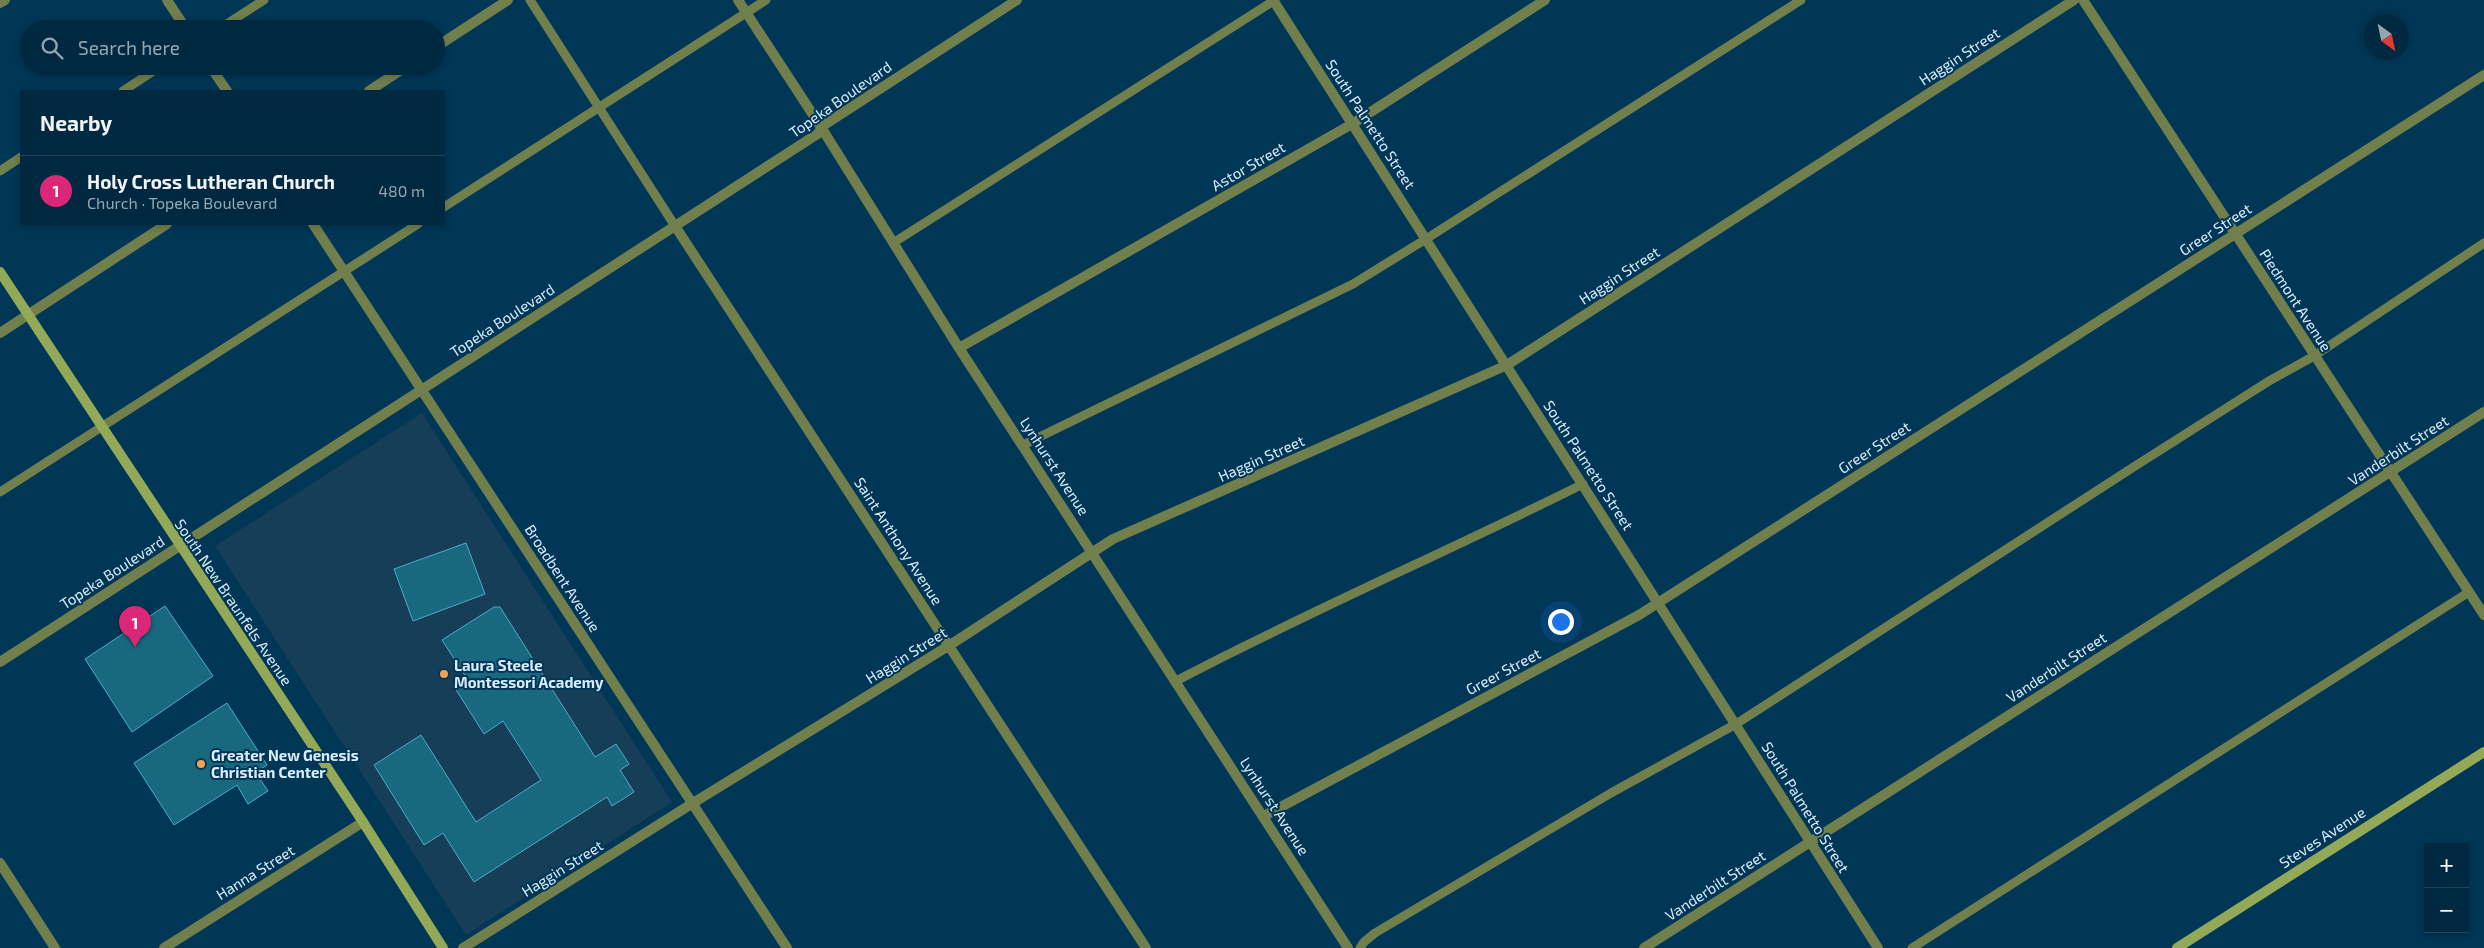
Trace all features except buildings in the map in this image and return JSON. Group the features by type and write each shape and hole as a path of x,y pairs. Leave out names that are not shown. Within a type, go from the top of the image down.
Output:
{"main road":[{"name":"South New Braunfels Avenue","path":"0,272 363,822 443,948"},
{"name":"Steves Avenue","path":"2177,948 2484,752"}],"street":[{"path":"0,3 5,0"},
{"path":"167,0 180,20"},
{"path":"445,41 508,0"},
{"name":"Lynhurst Avenue","path":"738,0 821,126 959,348 1348,948"},
{"name":"Topeka Boulevard","path":"0,662 819,133 821,126 1017,0"},
{"name":"South Palmetto Street","path":"1274,0 1878,948"},
{"name":"Astor Street","path":"959,348 1352,124 1545,0"},
{"name":"Haggin Street","path":"463,948 693,803 950,645 1113,539 1507,365 2074,0"},
{"name":"Piedmont Avenue","path":"2083,0 2484,616"},
{"path":"216,75 226,90"},
{"path":"371,90 393,75"},
{"name":"Greer Street","path":"1264,816 1659,603 2484,75"},
{"path":"0,333 165,225"},
{"name":"Broadbent Avenue","path":"314,225 787,948"},
{"name":"Saint Anthony Avenue","path":"675,226 1146,948"},
{"name":"Vanderbilt Street","path":"1644,948 2484,412"},
{"name":"Hanna Street","path":"164,948 363,822"},
{"path":"0,863 55,948"}],"lane":[{"path":"233,20 264,0"},
{"path":"530,0 675,226"},
{"path":"445,206 766,0"},
{"path":"894,243 1274,0"},
{"path":"1023,445 1353,284 1801,0"},
{"path":"125,90 147,75"},
{"path":"0,171 20,158"},
{"path":"0,492 416,225"},
{"path":"1360,948 1375,933 1611,793 1736,724 2140,462 2314,356 2484,243"},
{"path":"1176,681 1223,656 1506,524 1584,484"},
{"path":"1912,948 2469,592"}],"shaded area":[{"name":"Laura Steele Montessori Academy","path":"422,413 672,802 466,935 215,546"}],"place":[{"name":"Holy Cross Lutheran Church","path":"135,647"},
{"name":"Laura Steele Montessori Academy","path":"444,674"},
{"name":"Greater New Genesis Christian Center","path":"201,764"}]}
